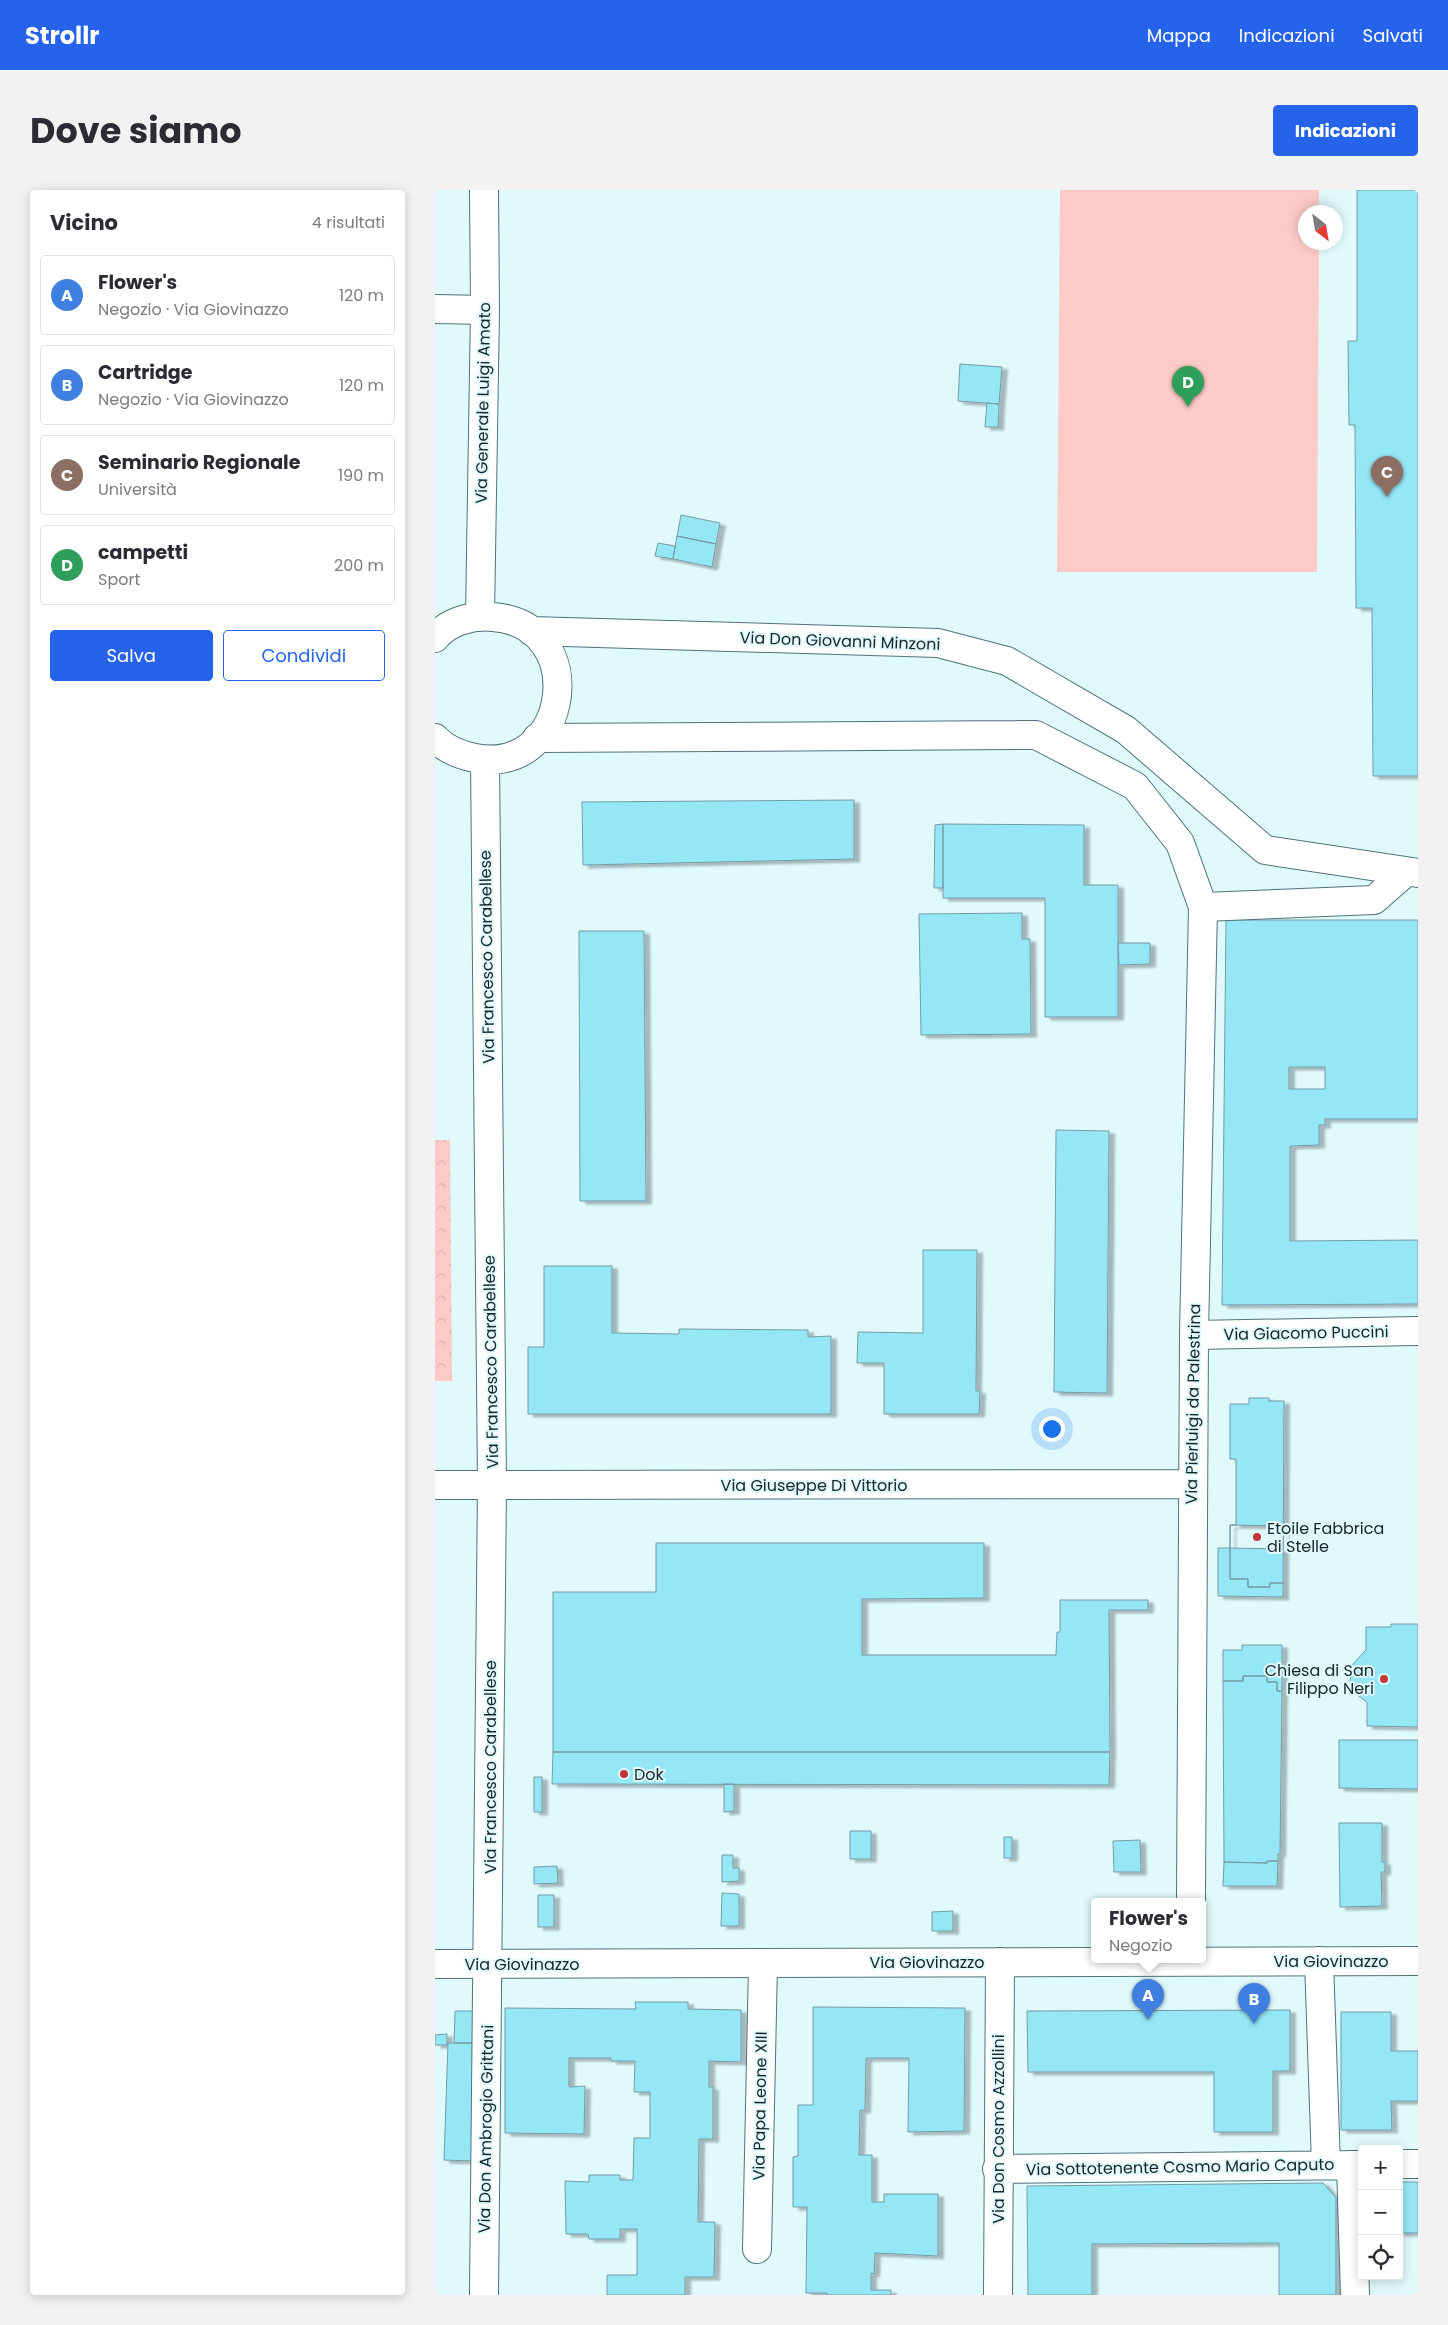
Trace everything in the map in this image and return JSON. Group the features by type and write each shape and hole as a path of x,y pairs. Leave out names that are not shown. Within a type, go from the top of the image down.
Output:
{"street":[{"name":"Via Generale Luigi Amato","path":"480,616 485,310 483,190"},
{"path":"435,309 485,310"},
{"path":"435,738 461,755 485,760 509,756 530,746 546,729 556,708 559,685 554,662 543,642 531,631 504,617 480,616 458,621 436,636"},
{"name":"Via Don Giovanni Minzoni","path":"531,631 938,643 1007,661 1126,730 1265,850 1412,873"},
{"path":"537,738 1036,735 1135,786 1180,844 1203,907 1374,900 1412,873"},
{"name":"Via Francesco Carabellese","path":"485,760 492,1485 489,1964"},
{"name":"Via Pierluigi da Palestrina","path":"1191,1898 1192,1484 1203,907"},
{"name":"Via Giacomo Puccini","path":"1194,1335 1418,1331"},
{"name":"Via Giuseppe Di Vittorio","path":"435,1485 1192,1484"},
{"name":"Via Giovinazzo","path":"1206,1960 1418,1961"},
{"name":"Via Giovinazzo","path":"435,1964 1091,1961"},
{"path":"1319,1961 1346,2165 1355,2295"},
{"name":"Via Don Cosmo Azzollini","path":"998,2295 997,2169 1000,1962"},
{"name":"Via Papa Leone XIII","path":"757,2249 763,1963"},
{"name":"Via Don Ambrogio Grittani","path":"484,2295 489,1964"},
{"path":"1403,2164 1418,2164"},
{"name":"Via Sottotenente Cosmo Mario Caputo","path":"997,2169 1346,2165"}],"green space":[{"path":"1060,190 1319,190 1319,205 1298,205 1298,250 1319,250 1317,572 1057,572"},
{"path":"435,1140 450,1140 452,1381 435,1381"}],"building":[{"path":"1357,190 1418,190 1418,776 1373,776 1372,608 1356,608 1355,425 1349,425 1348,341 1357,341"},
{"path":"960,364 1002,367 999,404 958,401"},
{"path":"987,403 999,404 998,427 985,427"},
{"path":"681,515 720,523 716,544 677,536"},
{"path":"677,536 716,544 712,567 673,559"},
{"path":"658,543 675,546 673,559 655,556"},
{"path":"854,800 854,859 583,865 582,802"},
{"path":"943,824 1084,825 1084,885 1118,885 1118,1017 1045,1017 1045,898 943,898"},
{"path":"943,824 943,888 934,888 935,825"},
{"path":"1022,913 1022,939 1030,939 1031,1034 921,1035 919,914"},
{"path":"1226,920 1418,920 1418,1119 1325,1119 1325,1125 1319,1125 1319,1145 1290,1146 1290,1241 1418,1240 1418,1304 1222,1305","holes":["1289,1067 1325,1067 1325,1089 1289,1089"]},
{"path":"579,931 644,931 646,1201 580,1201"},
{"path":"1118,943 1150,943 1150,964 1119,965"},
{"path":"1056,1130 1109,1131 1107,1393 1054,1392"},
{"path":"923,1250 977,1250 976,1391 980,1391 979,1414 884,1414 884,1363 857,1363 858,1332 923,1333"},
{"path":"544,1266 612,1266 612,1333 679,1334 679,1329 808,1330 808,1337 831,1336 831,1414 528,1414 528,1347 544,1347"},
{"path":"1249,1398 1269,1398 1269,1401 1284,1401 1283,1583 1270,1583 1270,1587 1248,1587 1248,1579 1230,1579 1230,1525 1236,1525 1236,1459 1230,1459 1230,1404 1249,1404"},
{"name":"Etoile Fabbrica di Stelle","path":"1230,1525 1284,1526 1283,1549 1230,1548"},
{"path":"656,1543 984,1543 984,1598 862,1599 862,1655 1056,1655 1057,1632 1060,1632 1060,1600 1148,1600 1148,1610 1109,1610 1110,1752 553,1752 553,1592 656,1592"},
{"path":"1218,1548 1230,1548 1230,1579 1248,1579 1248,1587 1270,1587 1270,1583 1283,1583 1283,1597 1218,1596"},
{"name":"Chiesa di San Filippo Neri","path":"1391,1624 1418,1624 1418,1727 1367,1726 1367,1702 1356,1694 1350,1682 1352,1665 1366,1650 1366,1627 1391,1627"},
{"path":"1242,1645 1282,1645 1282,1691 1277,1691 1277,1682 1267,1682 1267,1676 1243,1676 1243,1681 1223,1681 1223,1650 1242,1650"},
{"path":"1243,1676 1267,1676 1267,1682 1277,1682 1277,1691 1282,1691 1280,1854 1278,1854 1278,1861 1267,1861 1267,1863 1224,1862 1223,1681 1243,1681"},
{"path":"1339,1740 1418,1740 1418,1789 1339,1788"},
{"path":"553,1752 1110,1752 1109,1785 552,1784"},
{"path":"534,1777 542,1777 542,1812 534,1812"},
{"path":"724,1784 734,1784 734,1811 724,1812"},
{"path":"1339,1823 1382,1823 1382,1862 1385,1862 1385,1872 1381,1872 1382,1906 1340,1907"},
{"path":"850,1831 871,1831 871,1859 850,1859"},
{"path":"1004,1837 1012,1837 1012,1858 1004,1858"},
{"path":"1140,1840 1141,1872 1114,1872 1113,1841"},
{"path":"722,1855 733,1855 733,1868 739,1868 739,1881 722,1882"},
{"path":"1267,1861 1278,1861 1277,1886 1223,1886 1224,1862 1267,1863"},
{"path":"557,1866 558,1883 534,1884 534,1867"},
{"path":"722,1893 739,1894 739,1926 721,1926"},
{"path":"538,1895 554,1895 554,1927 538,1927"},
{"path":"953,1911 953,1931 932,1931 932,1912"},
{"path":"635,2002 688,2002 688,2009 741,2010 741,2062 709,2061 709,2087 713,2087 713,2139 699,2139 698,2222 715,2222 714,2277 685,2277 685,2295 607,2295 607,2275 637,2275 637,2229 620,2229 620,2239 589,2239 588,2234 566,2234 565,2181 589,2182 589,2175 620,2175 620,2180 633,2180 634,2138 650,2138 650,2092 634,2092 635,2061 611,2061 611,2058 569,2058 569,2087 585,2086 584,2134 505,2133 505,2008 636,2009"},
{"path":"813,2007 965,2008 964,2131 908,2132 909,2058 866,2058 865,2110 860,2110 859,2155 872,2155 872,2202 884,2202 884,2194 938,2194 938,2256 875,2253 874,2274 871,2273 871,2290 891,2290 891,2295 827,2295 827,2293 806,2293 807,2207 793,2207 793,2157 798,2156 798,2105 813,2105"},
{"path":"1290,2010 1290,2071 1273,2071 1273,2132 1214,2132 1214,2072 1028,2072 1027,2011"},
{"path":"455,2011 475,2011 475,2043 454,2043"},
{"path":"1341,2012 1391,2012 1391,2051 1418,2051 1418,2101 1391,2101 1392,2130 1341,2130"},
{"path":"447,2034 447,2045 435,2045 435,2035"},
{"path":"448,2043 475,2043 473,2161 444,2160"},
{"path":"1403,2182 1418,2182 1418,2233 1403,2233"},
{"path":"1323,2183 1336,2198 1336,2295 1279,2295 1279,2243 1092,2244 1092,2295 1028,2295 1027,2186"}],"place":[{"name":"campetti","path":"1188,407"},
{"name":"Seminario Regionale","path":"1387,497"},
{"name":"Etoile Fabbrica di Stelle","path":"1257,1537"},
{"name":"Chiesa di San Filippo Neri","path":"1384,1679"},
{"name":"Dok","path":"624,1774"},
{"name":"Flower's","path":"1148,2020"},
{"name":"Cartridge","path":"1254,2024"}]}
